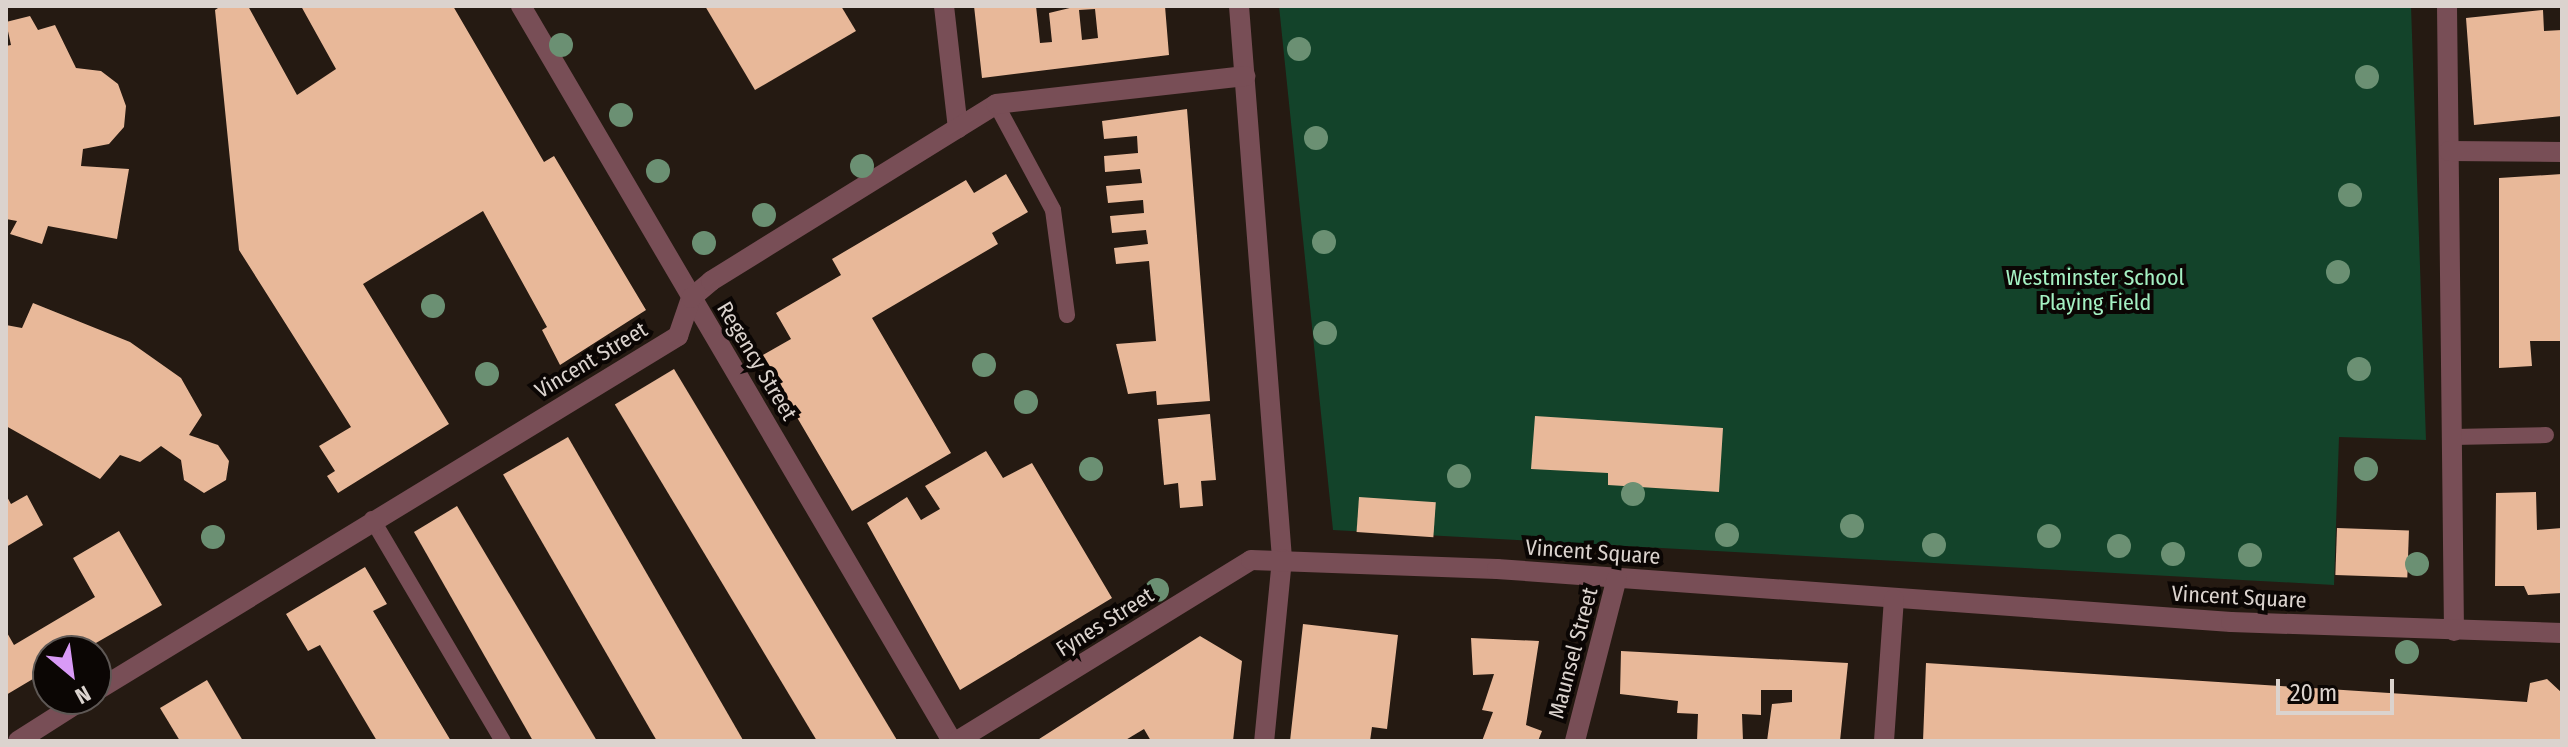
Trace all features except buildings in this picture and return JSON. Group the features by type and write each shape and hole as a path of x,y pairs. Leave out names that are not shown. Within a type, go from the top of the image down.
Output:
{"street":[{"name":"Regency Street","path":"521,6 954,741"},
{"path":"944,6 958,128"},
{"path":"1239,6 1282,559 1264,741"},
{"path":"2447,6 2454,631"},
{"path":"691,298 996,104 1245,76"},
{"path":"2449,151 2562,152"},
{"name":"Vincent Street","path":"112,681 372,519 678,336 691,298"},
{"name":"Vincent Square","path":"1282,559 1617,578 1894,599 2454,631 2562,633"},
{"name":"Fynes Street","path":"954,741 1251,560 1282,559"},
{"name":"Maunsel Street","path":"1575,741 1617,578"},
{"path":"1884,741 1894,599"},
{"path":"18,741 59,715"}],"lane":[{"path":"996,104 1053,210 1067,315"},
{"path":"2453,437 2546,435"},
{"path":"372,519 503,741"}],"green space":[{"name":"Westminster School Playing Field","path":"1279,6 2411,6 2426,440 2339,437 2334,585 1333,530"}]}
